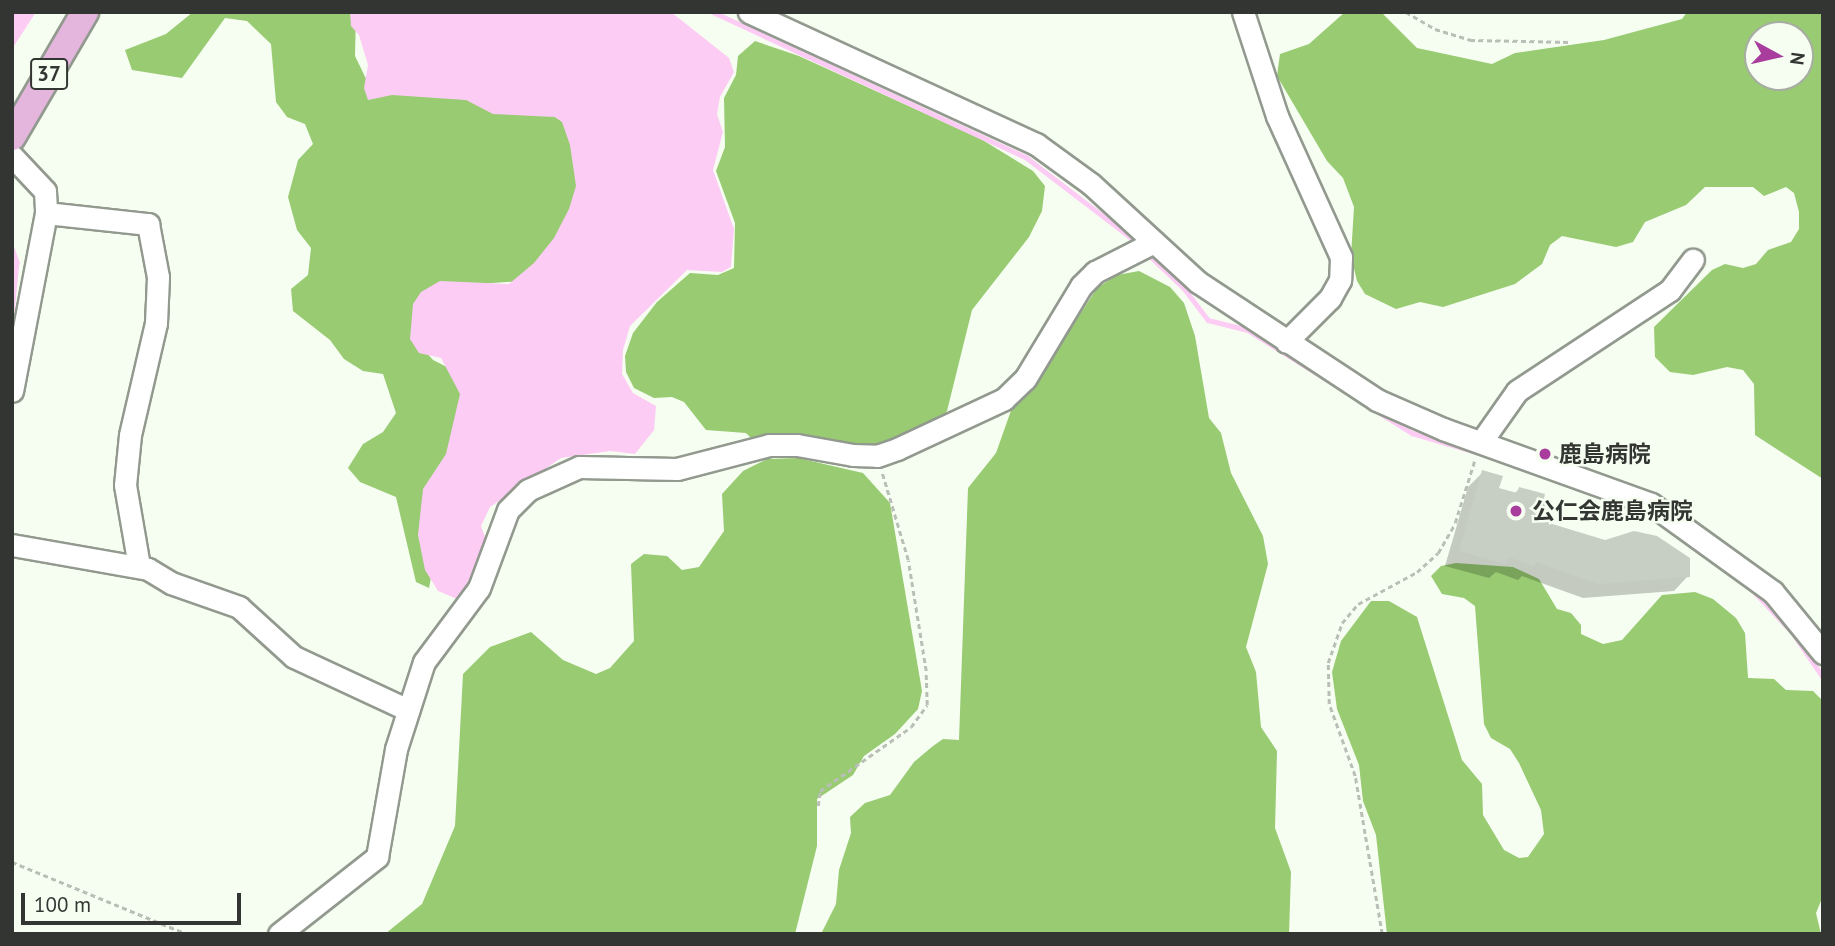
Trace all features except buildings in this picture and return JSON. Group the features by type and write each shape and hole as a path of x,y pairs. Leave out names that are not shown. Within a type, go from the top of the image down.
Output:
{"main road":[{"name":"37","path":"12,137 85,12"}],"street":[{"path":"749,12 979,114 1036,145 1091,184 1146,247 1377,400 1478,450 1651,504 1742,566 1815,623 1823,653"},
{"path":"1243,12 1277,116 1341,257 1340,280 1330,298 1286,342"},
{"path":"12,156 45,191 46,213 12,391"},
{"path":"46,213 148,224 159,277 156,323 130,435 125,485 139,566"},
{"path":"279,934 376,857 396,749 424,662 479,589 508,510 542,480 579,467 677,469 769,445 877,456 1004,399 1025,379 1081,286 1095,272 1146,247"},
{"path":"1478,450 1517,391 1670,290 1693,260"},
{"path":"12,545 139,566 171,583 239,607 294,657 408,710"}],"path":[{"path":"1406,12 1435,29 1470,40 1570,42"},
{"path":"1382,934 1355,776 1329,704 1328,663 1342,623 1358,604 1418,572 1438,553 1455,523 1478,450"},
{"path":"818,806 820,791 911,727 927,705 926,671 908,560 877,456"},
{"path":"12,862 187,934"}],"green space":[{"path":"193,12 356,12 355,56 371,89 541,108 569,126 580,193 568,223 521,281 450,286 417,342 433,360 459,373 465,399 429,588 416,582 396,497 360,482 348,468 363,444 383,432 396,413 383,374 363,371 344,359 330,340 293,311 291,289 308,275 311,248 297,230 288,197 298,160 313,144 305,124 287,117 276,102 271,44 247,21 225,18 182,78 132,70 125,50 166,34"},
{"path":"1345,12 1381,12 1417,48 1492,64 1515,53 1604,40 1682,19 1687,12 1823,12 1823,479 1755,435 1754,384 1743,370 1727,367 1693,375 1670,372 1655,357 1654,327 1712,270 1725,264 1743,268 1756,264 1768,250 1791,242 1799,229 1799,212 1794,193 1786,187 1764,196 1753,187 1705,187 1686,205 1645,222 1633,242 1616,247 1562,236 1550,245 1542,264 1515,284 1443,307 1420,302 1396,309 1365,294 1357,281 1351,256 1354,207 1343,178 1327,161 1277,76 1280,54 1309,44"},
{"path":"755,41 799,56 981,139 1033,171 1045,186 1042,211 1029,237 972,310 947,411 937,423 882,448 754,441 746,433 706,430 684,402 672,397 654,398 634,388 626,372 625,356 633,333 657,302 690,273 718,275 734,268 735,223 716,171 725,147 724,98 736,75 738,56"},
{"path":"1139,271 1170,287 1184,303 1195,336 1209,418 1221,433 1231,473 1263,536 1268,564 1246,647 1256,672 1261,727 1277,751 1275,828 1291,872 1289,934 821,934 836,904 839,870 851,833 850,817 865,803 890,795 914,762 933,746 943,739 959,740 968,488 996,453 1013,405 1043,371 1097,288 1117,275"},
{"path":"798,458 863,473 890,503 922,691 918,709 895,734 864,756 853,775 817,799 817,846 795,934 385,934 422,904 455,826 463,674 490,647 531,632 563,660 596,674 610,668 634,641 631,564 644,554 667,556 682,570 699,567 724,531 722,494 743,471 767,459"},
{"path":"1456,563 1513,567 1539,579 1557,609 1571,613 1581,625 1581,634 1603,644 1622,640 1662,595 1695,592 1713,599 1736,618 1745,633 1748,678 1774,679 1786,690 1813,691 1823,701 1823,896 1816,913 1821,934 1387,934 1376,835 1363,801 1359,765 1337,709 1332,672 1341,641 1371,601 1389,601 1417,617 1462,760 1482,784 1483,815 1504,850 1519,858 1528,857 1544,834 1541,810 1519,763 1510,749 1491,738 1484,724 1475,606 1464,598 1442,594 1431,576 1441,566"}],"shaded area":[{"path":"12,12 36,12 12,49"},
{"path":"350,12 671,12 729,58 734,72 720,97 717,114 723,132 713,170 734,229 731,267 722,272 687,270 630,326 623,350 622,374 633,393 656,406 654,430 635,454 610,451 561,458 490,507 481,526 487,542 481,566 462,601 438,591 425,570 418,535 423,489 446,454 460,394 441,358 419,353 410,339 413,304 421,292 440,281 509,284 534,263 554,238 569,209 576,186 570,145 562,122 555,117 493,114 466,100 392,95 368,100 364,88 368,65 359,35 351,26"}],"waterway":[{"path":"713,12 1027,158 1138,243"},
{"path":"12,248 17,262 12,311"},
{"path":"1146,252 1184,288 1208,320 1248,330 1412,433 1483,454"},
{"path":"1632,508 1656,520"},
{"path":"1751,588 1793,633 1823,677"}],"place":[{"name":"鹿島病院","path":"1545,454"},
{"name":"公仁会鹿島病院","path":"1516,511"}]}
